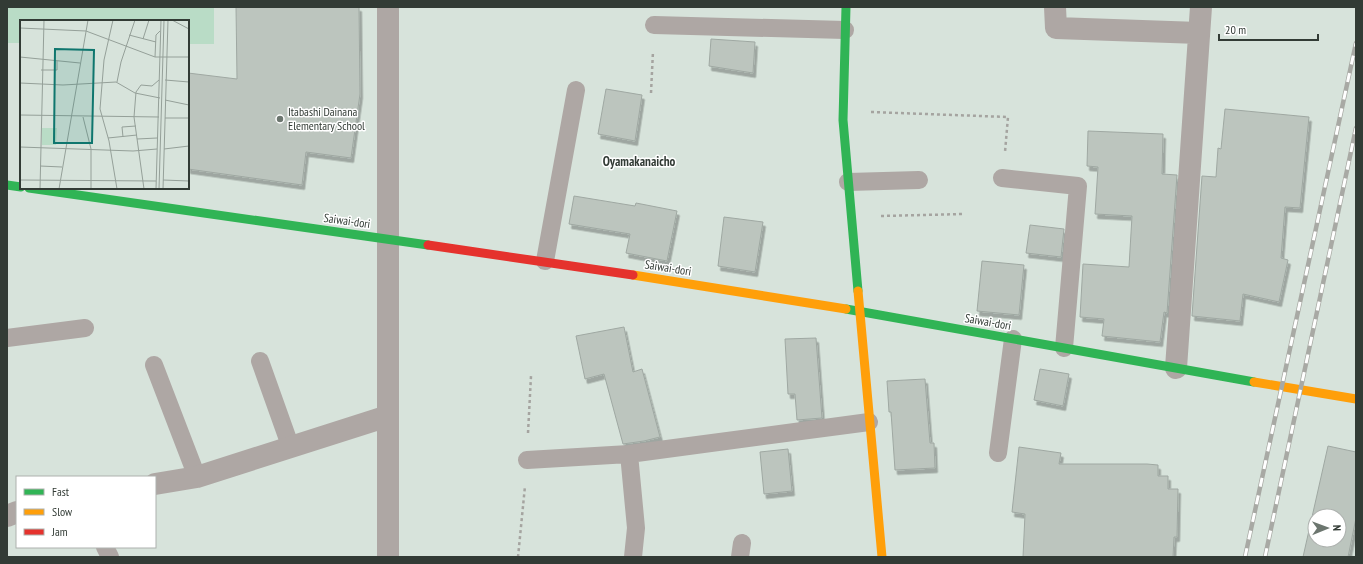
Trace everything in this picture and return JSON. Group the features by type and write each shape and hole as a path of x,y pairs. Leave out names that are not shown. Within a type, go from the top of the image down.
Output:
{"street":[{"path":"388,7 388,557"},
{"path":"846,7 843,120 850,216 882,557"},
{"path":"1055,7 1056,28 1199,33"},
{"path":"1176,368 1201,7"},
{"path":"7,185 20,187"},
{"name":"Saiwai-dori","path":"36,189 545,261 859,311 1356,399"},
{"path":"156,484 197,477 388,416"}],"lane":[{"path":"654,25 845,30"},
{"path":"545,261 576,90"},
{"path":"1002,178 1078,186 1064,348"},
{"path":"848,182 919,180"},
{"path":"7,338 86,328"},
{"path":"998,453 1014,339"},
{"path":"260,361 291,448"},
{"path":"154,365 197,477"},
{"path":"527,460 629,454 869,422"},
{"path":"629,454 636,528 633,557"},
{"path":"106,548 110,557"}],"path":[{"path":"843,111 1008,117 1002,178"},
{"path":"850,216 964,214"}],"green space":[{"path":"7,7 214,7 214,44 189,44 189,20 20,20 20,43 7,43"}],"building":[{"name":"Itabashi Dainana Elementary School","path":"236,7 359,7 360,94 351,158 306,152 302,185 189,169 189,73 237,79"},
{"path":"711,39 755,42 753,73 709,66"},
{"path":"606,89 642,95 635,141 598,134"},
{"path":"1225,109 1309,117 1300,208 1285,207 1281,258 1288,260 1279,302 1243,294 1240,321 1192,316 1202,176 1216,177 1218,148 1221,149"},
{"path":"1088,131 1163,134 1162,174 1177,175 1167,313 1164,312 1160,342 1102,336 1104,319 1080,317 1083,264 1129,267 1132,216 1095,214 1098,167 1087,166"},
{"path":"574,196 635,206 636,203 677,211 667,261 626,253 630,234 569,224"},
{"path":"724,217 763,222 755,272 718,266"},
{"path":"1030,225 1064,229 1061,257 1026,253"},
{"path":"982,261 1024,265 1019,315 977,311"},
{"path":"624,327 633,372 642,369 660,437 623,444 604,374 585,379 576,336"},
{"path":"816,338 822,418 797,420 795,394 788,394 785,339"},
{"path":"1040,369 1069,374 1063,406 1034,400"},
{"path":"925,379 930,443 934,443 935,468 895,470 891,412 889,412 887,381"},
{"path":"1328,446 1356,452 1356,518 1348,557 1303,557 1307,539 1307,548 1347,548 1347,508 1314,508"},
{"path":"1019,447 1061,453 1059,464 1158,465 1158,476 1168,476 1168,489 1178,489 1177,537 1174,537 1173,557 1023,557 1025,514 1012,512"},
{"path":"788,449 792,491 764,494 760,452"}],"railway":[{"path":"1245,557 1356,43"},
{"path":"1265,557 1356,128"}],"traffic: fast":[{"path":"846,7 843,120 858,291"},
{"path":"7,185 20,187"},
{"path":"36,189 428,245"},
{"path":"846,309 1254,382"}],"traffic: slow":[{"path":"633,275 846,309"},
{"path":"858,291 882,557"},
{"path":"1254,382 1356,399"}],"traffic: jam":[{"path":"428,245 633,275"}],"place":[{"name":"Itabashi Dainana Elementary School","path":"280,119"}],"district":[{"name":"Oyamakanaicho","path":"639,161"}]}
